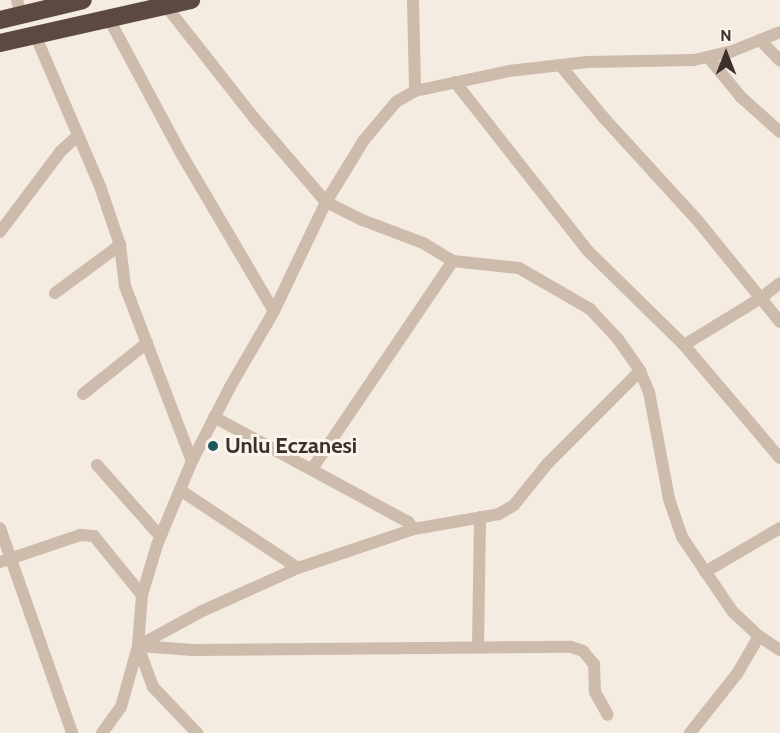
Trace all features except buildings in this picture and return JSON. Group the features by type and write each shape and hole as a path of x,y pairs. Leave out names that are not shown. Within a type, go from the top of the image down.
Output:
{"highway":[{"path":"0,20 19,8 83,0"},
{"path":"0,43 36,37 191,0"}],"street":[{"path":"413,0 415,91"},
{"path":"166,6 254,118 326,202 362,220 423,243 453,261 519,268 590,309 618,339 640,371 649,392 669,499 682,537 733,612 759,636 780,650"},
{"path":"109,19 182,155 274,311"},
{"path":"102,733 121,707 138,646 142,595 160,536 192,461 214,417 274,311 326,202 364,140 396,102 415,91 509,71 560,65 694,60 730,52 780,32"},
{"path":"36,37 120,244 125,286 192,461"},
{"path":"760,40 780,61"},
{"path":"708,57 741,97 780,132"},
{"path":"560,65 604,118 698,221 780,322"},
{"path":"455,82 589,252 684,345 780,458"},
{"path":"0,232 60,152 78,136"},
{"path":"54,293 120,244"},
{"path":"312,469 453,261"},
{"path":"684,345 761,298 780,283"},
{"path":"83,394 147,343"},
{"path":"138,646 200,612 298,568 414,529 499,514 514,505 548,463 640,371"},
{"path":"214,417 408,522 414,529"},
{"path":"98,465 160,536"},
{"path":"180,490 298,568"},
{"path":"478,647 480,517"},
{"path":"0,528 5,560 72,733"},
{"path":"705,572 780,528"},
{"path":"5,560 81,536 94,536 142,595"},
{"path":"690,733 737,674 759,636"},
{"path":"138,646 193,650 571,647 583,651 594,664 595,692 608,715"},
{"path":"138,646 153,687 197,733"}],"place":[{"name":"Unlu Eczanesi","path":"213,446"}]}
